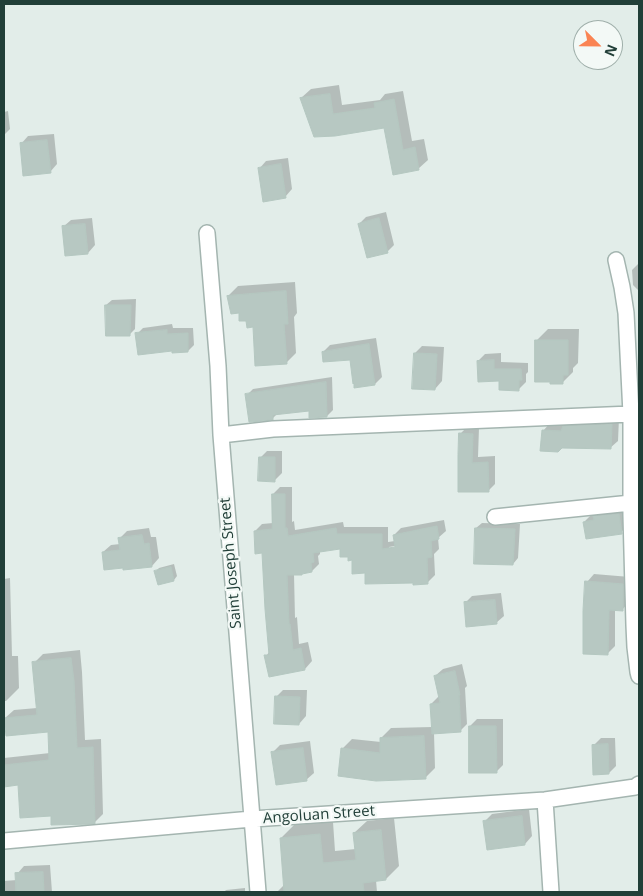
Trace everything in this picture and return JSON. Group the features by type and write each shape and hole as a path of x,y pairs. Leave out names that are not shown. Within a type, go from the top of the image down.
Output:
{"street":[{"name":"Saint Joseph Street","path":"207,233 218,366 221,435 258,892"},
{"path":"616,260 626,313 631,414 631,503 635,647 639,676"},
{"path":"221,435 283,429 631,414"},
{"path":"495,517 631,503"},
{"name":"Angoluan Street","path":"4,841 252,819 545,800 637,786"},
{"path":"545,800 551,892"}],"building":[{"path":"330,94 333,114 375,108 374,103 394,99 403,150 415,147 419,170 393,175 384,128 335,136 314,137 300,98"},
{"path":"47,140 51,173 23,176 20,143"},
{"path":"281,164 286,198 263,202 258,168"},
{"path":"379,218 388,253 367,258 358,224"},
{"path":"85,224 88,254 65,256 62,226"},
{"path":"286,291 288,324 284,324 287,364 255,366 253,327 247,328 246,321 239,321 239,313 231,314 227,296"},
{"path":"105,305 131,305 130,336 106,336"},
{"path":"167,330 167,334 188,333 188,352 172,353 172,351 138,355 135,333"},
{"path":"535,340 568,340 568,375 563,375 563,384 535,382"},
{"path":"369,344 375,385 354,388 350,360 323,362 322,352"},
{"path":"414,353 437,354 435,390 412,389"},
{"path":"494,360 494,369 521,369 522,380 519,380 519,391 499,390 499,381 478,382 477,361"},
{"path":"326,382 327,417 309,418 309,411 273,415 273,420 249,422 245,394"},
{"path":"612,424 611,449 562,448 558,452 540,451 542,430 561,431 563,426"},
{"path":"459,433 473,434 472,463 488,462 489,492 458,492"},
{"path":"259,457 275,457 275,482 258,481"},
{"path":"272,494 285,494 285,528 287,528 288,536 336,528 337,534 382,534 382,549 395,547 393,535 437,526 439,539 431,541 432,557 427,558 428,584 365,584 365,573 352,574 352,560 348,561 348,557 340,557 340,549 313,553 312,572 302,575 287,575 289,624 293,650 301,648 305,670 269,677 264,655 269,655 262,553 255,554 254,531 272,529"},
{"path":"619,514 622,534 586,539 583,522 594,520 593,516"},
{"path":"475,528 515,529 513,565 474,564"},
{"path":"142,535 144,544 149,543 152,567 104,570 102,552 120,550 118,538"},
{"path":"171,567 174,581 158,585 154,571"},
{"path":"585,581 623,584 623,611 609,610 608,655 583,654"},
{"path":"495,600 497,624 466,627 464,602"},
{"path":"71,658 77,748 93,747 95,824 51,825 51,816 20,818 18,785 4,787 4,765 49,760 48,732 6,736 4,718 37,715 32,662"},
{"path":"455,671 460,695 461,732 432,734 430,704 440,703 434,676"},
{"path":"275,696 300,697 299,725 274,724"},
{"path":"469,726 496,726 497,773 469,773"},
{"path":"424,736 426,779 376,781 338,776 341,748 380,753 380,738"},
{"path":"608,744 609,774 593,775 592,745"},
{"path":"303,748 307,781 276,785 271,752"},
{"path":"522,816 525,845 487,850 483,821"},
{"path":"381,830 386,880 363,883 364,892 284,892 280,838 320,834 323,863 356,860 353,833"},
{"path":"43,872 44,892 16,892 15,873"}]}
